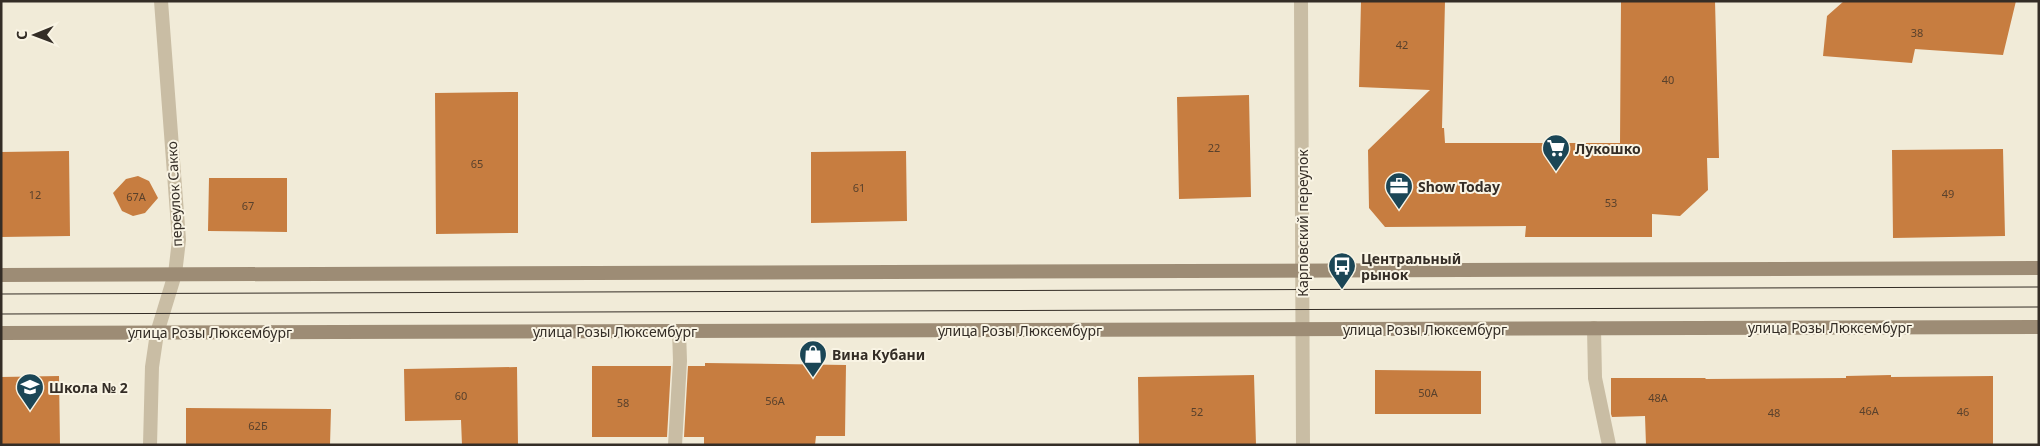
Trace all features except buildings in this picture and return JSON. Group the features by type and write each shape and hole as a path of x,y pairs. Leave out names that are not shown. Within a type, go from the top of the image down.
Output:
{"main road":[{"path":"1,275 2039,268"},
{"name":"улица Розы Люксембург","path":"1,333 2039,327"}],"street":[{"name":"переулок Сакко","path":"150,445 152,367 157,333 175,274 179,240 162,1"},
{"name":"Карповский переулок","path":"1301,1 1303,445"},
{"path":"1594,328 1595,378 1609,445"},
{"path":"675,445 680,361 679,331"}],"tram line":[{"path":"1,294 2039,287"},
{"path":"1,314 2039,307"}],"place":[{"name":"Лукошко","path":"1556,172"},
{"name":"Show Today","path":"1399,210"},
{"name":"Центральный рынок","path":"1342,290"},
{"name":"Вина Кубани","path":"813,378"},
{"name":"Школа № 2","path":"30,411"}]}
